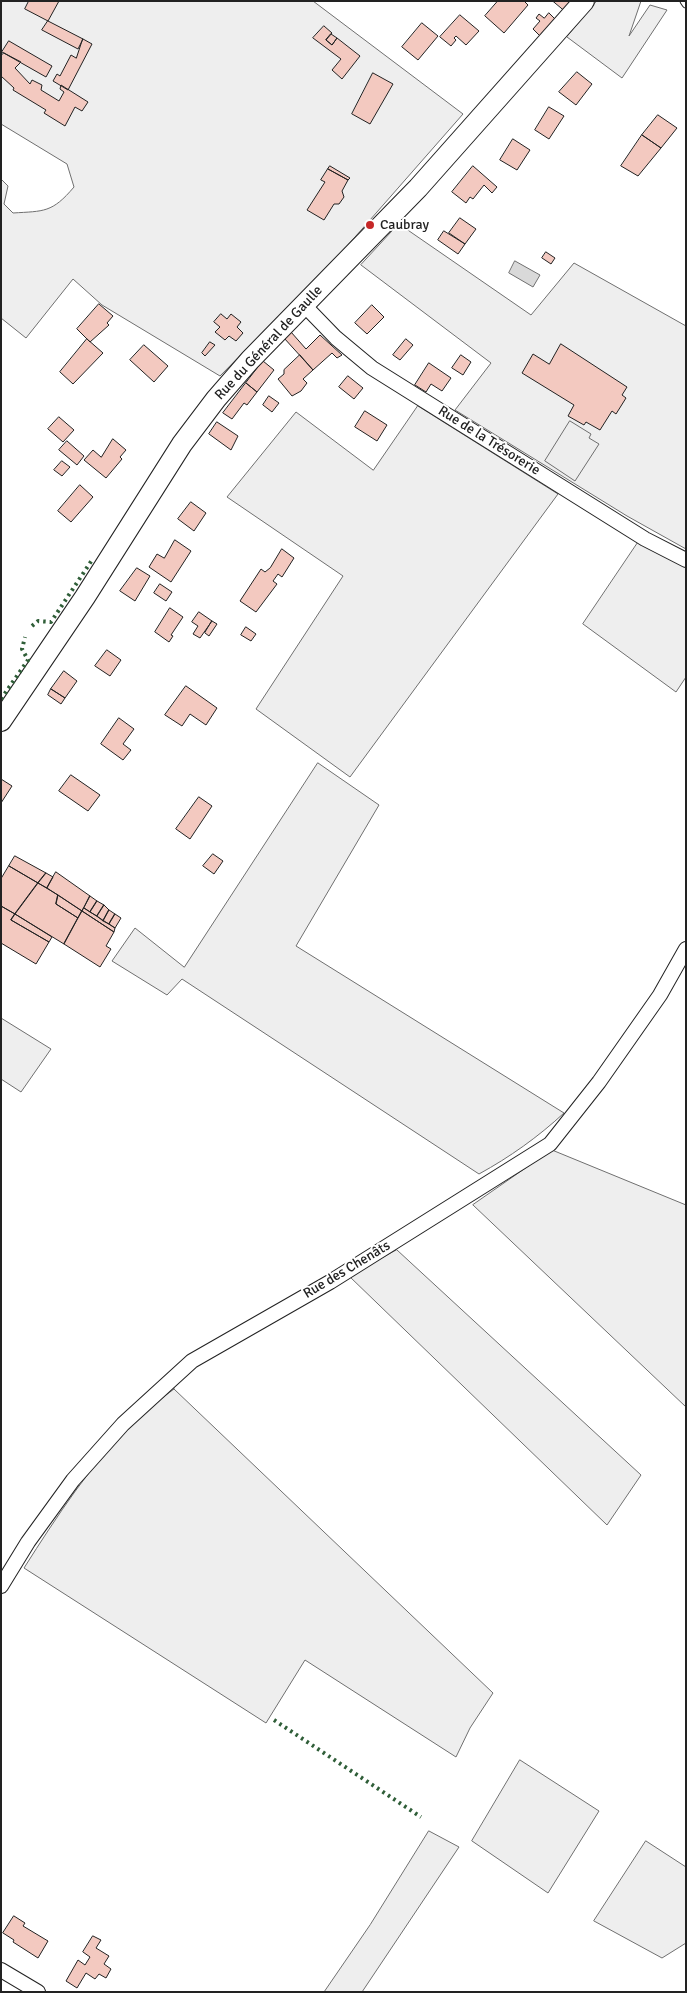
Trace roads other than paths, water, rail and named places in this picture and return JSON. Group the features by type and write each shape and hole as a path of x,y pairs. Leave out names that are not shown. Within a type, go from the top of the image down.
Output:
{"main road":[{"name":"Rue du Général de Gaulle","path":"1,722 85,597 182,444 216,399 250,360 418,188 584,1"}],"street":[{"name":"Rue de la Trésorerie","path":"304,305 336,338 372,368 645,539 686,560"},
{"name":"Rue des Chenâts","path":"1,1586 28,1542 73,1480 123,1424 192,1362 330,1282 550,1144 599,1082 655,1003 686,949"},
{"path":"1,1970 38,1992"}],"place":[{"name":"Caubray","path":"370,225"}]}
